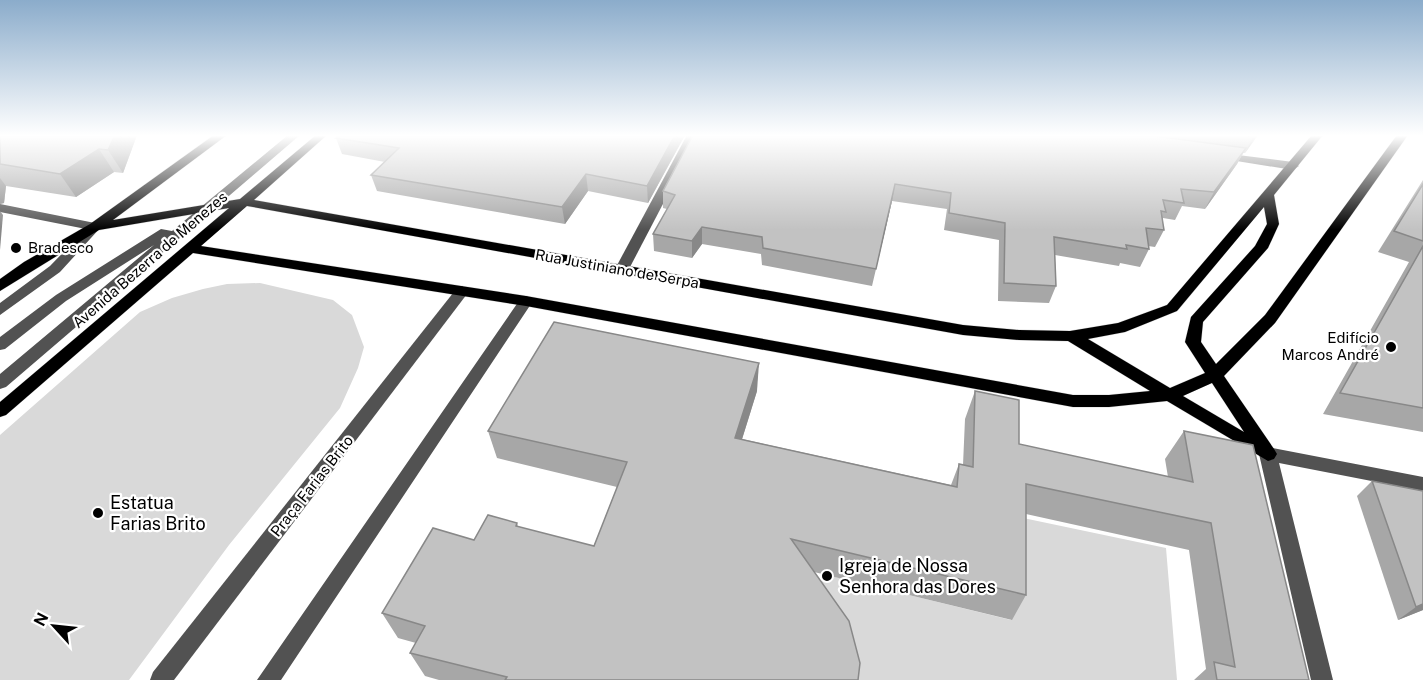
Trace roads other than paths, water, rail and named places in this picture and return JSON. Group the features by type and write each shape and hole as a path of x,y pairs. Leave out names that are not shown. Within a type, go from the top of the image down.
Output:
{"main road":[{"path":"0,286 29,265 94,227 177,167"},
{"name":"Avenida Bezerra de Menezes","path":"0,411 285,167"},
{"name":"Rua Justiniano de Serpa","path":"94,227 243,202 963,330 1073,337 1140,324 1172,309 1292,167"},
{"path":"190,248 526,301 1073,402 1108,401 1169,395 1215,375 1270,319 1379,167"},
{"path":"1268,194 1273,224 1261,248 1196,321 1193,330 1194,342 1268,454"},
{"path":"1073,337 1268,454"}],"street":[{"name":"Avenida Bezerra de Menezes","path":"0,383 96,305 203,209 255,167"},
{"path":"622,269 676,167"},
{"path":"0,208 94,227"},
{"name":"Avenida Bezerra de Menezes","path":"0,345 61,298 203,209"},
{"path":"0,310 54,269 94,227"},
{"name":"Praça Farias Brito","path":"161,680 462,291"},
{"path":"268,680 526,301"},
{"path":"1322,680 1268,454 1423,484"}],"place":[{"name":"Bradesco","path":"16,248"},
{"name":"Edifício Marcos André","path":"1391,347"},
{"name":"Estatua Farias Brito","path":"98,513"},
{"name":"Igreja de Nossa Senhora das Dores","path":"827,576"}]}
